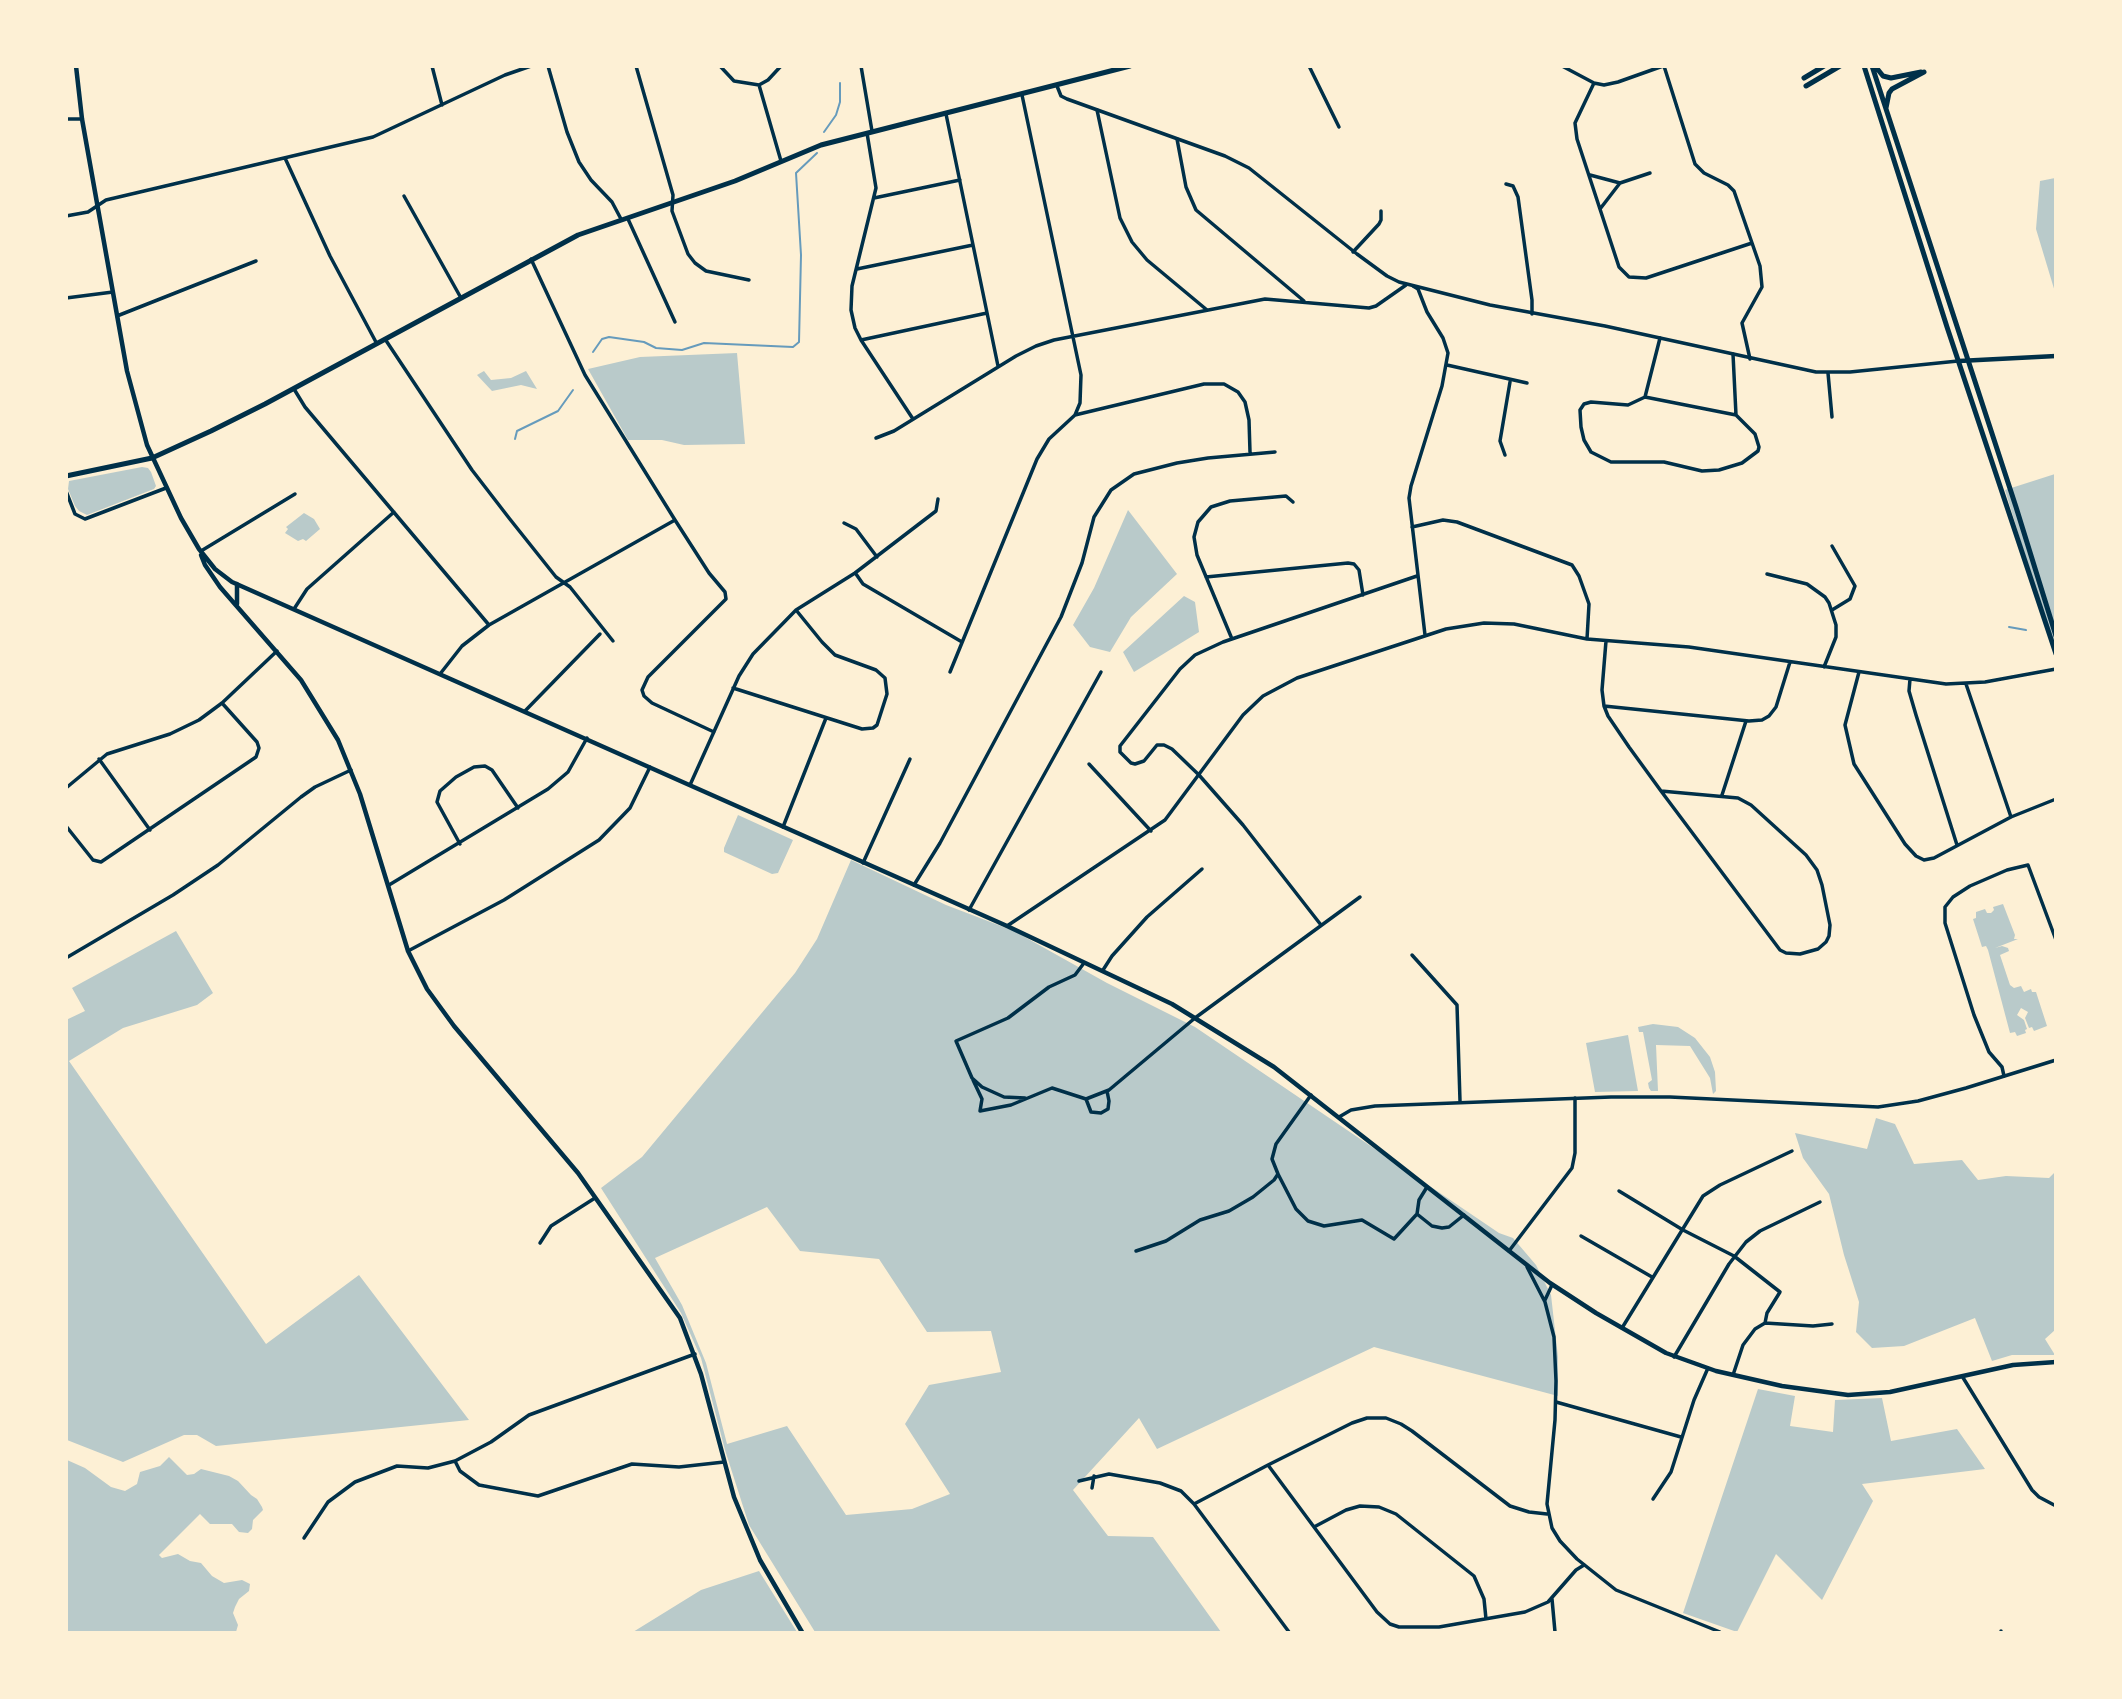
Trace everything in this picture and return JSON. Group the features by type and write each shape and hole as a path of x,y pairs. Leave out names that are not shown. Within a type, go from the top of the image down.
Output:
{"main road":[{"path":"76,66 82,119 127,372 152,458 205,565 226,594 277,651 321,709 351,770 408,951 419,975 437,1004 556,1145 681,1321 695,1354 734,1497 760,1560 802,1633"},
{"path":"66,476 152,458 214,429 377,344 530,258 578,235 735,181 823,144 1130,66"},
{"path":"1804,78 1825,66"},
{"path":"1806,86 1840,66"},
{"path":"1858,66 1867,75"},
{"path":"1864,66 1958,361 2056,654"},
{"path":"1873,66 1883,76 1891,78 1924,72 1892,89 1885,111"},
{"path":"1873,66 1885,111 1969,362 2056,636"},
{"path":"1958,361 2056,356"},
{"path":"200,551 215,569 235,583 1007,926 1166,1000 1268,1063 1428,1185 1545,1279 1674,1357 1732,1375 1798,1389 1856,1395 1890,1392 2013,1365 2056,1362"},
{"path":"226,594 228,585 235,583"},
{"path":"235,583 238,605"}],"street":[{"path":"432,66 442,105"},
{"path":"66,216 88,212 106,200 373,137 505,75 531,66"},
{"path":"548,66 567,132 579,162 624,218 675,322"},
{"path":"636,66 665,164 673,202 672,211 683,245 695,263 710,272 749,281"},
{"path":"719,66 734,81 759,85 781,66"},
{"path":"861,66 876,181 852,286 850,310 855,328 913,419"},
{"path":"1309,66 1339,127"},
{"path":"1562,66 1602,85 1616,83 1663,66 1695,164 1704,173 1727,184 1734,191 1752,243 1762,282 1742,323 1751,359"},
{"path":"1594,83 1577,116 1574,128 1619,267 1633,278 1659,274 1752,243"},
{"path":"759,85 781,161"},
{"path":"1057,86 1063,97 1225,156 1249,168 1387,276 1412,285 1532,314 1660,338 1791,368 1828,373 1958,361"},
{"path":"950,671 1037,459 1049,439 1075,415 1080,403 1082,386 1023,95"},
{"path":"1097,110 1120,218 1132,242 1147,260 1207,310"},
{"path":"946,114 998,366"},
{"path":"66,118 82,119"},
{"path":"1177,139 1189,199 1196,210 1305,303"},
{"path":"285,158 330,256 377,344"},
{"path":"1590,175 1620,183 1650,173"},
{"path":"874,198 960,180"},
{"path":"1600,209 1620,183"},
{"path":"1506,184 1513,186 1518,197 1532,314"},
{"path":"404,196 461,298"},
{"path":"1353,251 1379,224 1381,211"},
{"path":"857,269 973,245"},
{"path":"530,258 585,375 709,573 725,592 726,599 648,677 642,690 650,702 714,732"},
{"path":"117,316 256,261"},
{"path":"876,439 1036,346 1072,336 1265,299 1369,308 1395,294 1402,286 1412,285 1418,289 1448,353 1447,365 1410,486 1411,527 1425,635"},
{"path":"66,298 113,292"},
{"path":"862,340 987,313"},
{"path":"1646,397 1660,338"},
{"path":"385,339 472,470 537,554 613,641"},
{"path":"1733,354 1736,415"},
{"path":"1447,365 1527,383"},
{"path":"1828,373 1832,417"},
{"path":"1504,455 1500,441 1510,381"},
{"path":"1075,415 1204,384 1224,384 1238,392 1245,402 1249,420 1250,453"},
{"path":"293,389 305,407 489,625"},
{"path":"1646,397 1736,415 1755,434 1758,452 1748,461 1719,470 1692,470 1653,461 1611,462 1591,452 1581,427 1580,410 1584,404 1591,402 1628,405 1646,397"},
{"path":"914,886 950,825 1061,617 1082,563 1094,517 1103,499 1119,483 1134,474 1208,457 1275,452"},
{"path":"66,491 75,514 85,519 166,488"},
{"path":"200,551 295,494"},
{"path":"1232,639 1197,555 1194,537 1198,522 1211,507 1230,500 1286,496 1293,502"},
{"path":"690,785 733,688 754,654 796,610 855,573 936,511 938,499"},
{"path":"294,609 307,589 394,512"},
{"path":"440,674 462,646 489,625 675,520"},
{"path":"1411,527 1443,520 1457,522 1567,562 1579,576 1589,604 1587,639"},
{"path":"844,523 856,530 877,557"},
{"path":"1832,546 1855,586 1850,599 1832,610"},
{"path":"1206,577 1350,563 1359,570 1363,595"},
{"path":"855,573 863,584 962,642"},
{"path":"1768,573 1807,584 1825,597 1832,610 1836,637 1824,667"},
{"path":"1321,925 1199,775 1172,749 1157,745 1144,761 1135,764 1120,752 1119,746 1195,655 1232,639 1417,576"},
{"path":"733,688 862,729 873,728 882,713 887,683 882,674 835,655 796,610"},
{"path":"1007,926 1166,820 1243,715 1274,689 1297,678 1425,635 1496,623 1587,639 1689,647 1910,679 1966,684 2056,669"},
{"path":"525,711 600,634"},
{"path":"1606,641 1602,690 1604,706 1613,725 1661,791 1780,950 1800,954 1822,946 1829,936 1830,925 1823,887 1812,864 1751,805 1738,798 1722,795 1661,791"},
{"path":"66,788 99,759 112,752 183,729 222,703 277,651"},
{"path":"1604,706 1762,720 1772,713 1790,662"},
{"path":"969,910 1101,672"},
{"path":"1860,672 1845,725 1858,773 1905,844 1916,856 1928,861 2011,817 2056,799"},
{"path":"1910,679 1909,691 1957,845"},
{"path":"1966,684 2011,817"},
{"path":"66,827 97,863 107,860 256,757 259,748 257,742 222,703"},
{"path":"783,827 826,718"},
{"path":"1722,795 1746,720"},
{"path":"389,885 460,844 563,778 587,738"},
{"path":"99,759 150,830"},
{"path":"863,863 910,759"},
{"path":"1089,764 1151,831"},
{"path":"460,844 437,802 442,788 456,777 474,767 485,766 492,770 517,808"},
{"path":"408,951 504,901 599,840 630,808 650,767"},
{"path":"66,958 173,895 218,865 306,794 351,770"},
{"path":"2004,1076 2002,1067 1989,1052 1974,1015 1945,923 1945,907 1953,897 1970,886 2007,870 2028,865 2056,940"},
{"path":"1103,970 1147,917 1202,869"},
{"path":"1084,963 1073,976 1049,987 1008,1018 956,1041 982,1099 980,1111 1011,1105 1052,1088 1086,1099 1107,1091 1195,1018 1360,897"},
{"path":"1412,955 1457,1005 1460,1101"},
{"path":"1339,1117 1363,1107 1575,1098 1661,1097 1874,1107 1916,1101 2056,1060"},
{"path":"972,1078 996,1095 1011,1099 1025,1098"},
{"path":"1086,1099 1091,1112 1103,1113 1109,1105 1107,1091"},
{"path":"1311,1096 1276,1144 1272,1159 1296,1209 1308,1220 1328,1226 1362,1220 1394,1238 1417,1214 1419,1200 1428,1185"},
{"path":"1509,1251 1572,1168 1575,1153 1575,1098"},
{"path":"1622,1328 1707,1193 1792,1151"},
{"path":"1136,1251 1166,1241 1200,1220 1229,1211 1253,1197 1278,1174"},
{"path":"1619,1191 1683,1230 1734,1256 1780,1292 1767,1313 1765,1323"},
{"path":"540,1243 551,1226 595,1198"},
{"path":"1674,1357 1734,1256 1755,1234 1820,1202"},
{"path":"1417,1214 1432,1226 1442,1228 1449,1227 1464,1215"},
{"path":"1581,1237 1652,1277"},
{"path":"1525,1264 1545,1302 1554,1337 1556,1402 1547,1514 1560,1541 1584,1565 1622,1593 1720,1633"},
{"path":"1538,1289 1545,1279"},
{"path":"1545,1302 1553,1284"},
{"path":"1732,1375 1746,1340 1755,1329 1765,1323 1807,1326 1832,1324"},
{"path":"304,1538 328,1502 355,1482 397,1466 428,1468 455,1461 473,1454 520,1420 536,1412 695,1354"},
{"path":"1653,1499 1671,1472 1681,1437 1708,1368"},
{"path":"1962,1376 2032,1490 2056,1506"},
{"path":"1556,1402 1681,1437"},
{"path":"1194,1504 1352,1423 1367,1418 1386,1418 1412,1431 1510,1506 1547,1514"},
{"path":"455,1461 460,1471 479,1485 538,1496 632,1464 679,1467 724,1462"},
{"path":"1268,1465 1364,1595 1390,1624 1399,1627 1425,1629 1525,1612 1552,1599 1576,1570 1584,1565"},
{"path":"1079,1481 1109,1474 1160,1483 1181,1491 1194,1504 1289,1633"},
{"path":"1091,1488 1094,1476"},
{"path":"1314,1527 1346,1510 1360,1506 1379,1507 1396,1514 1474,1576 1484,1599 1486,1619"},
{"path":"1552,1599 1555,1633"}],"shaded area":[{"path":"2056,178 2055,292 2036,229 2040,181"},
{"path":"737,353 745,444 684,445 662,440 628,440 588,369 640,357"},
{"path":"484,371 491,380 511,378 526,371 537,389 521,385 492,391 477,375"},
{"path":"142,467 151,472 156,486 154,489 87,515 75,506 68,489 69,481"},
{"path":"2055,474 2055,653 2005,490"},
{"path":"1128,510 1177,574 1131,617 1110,652 1090,647 1073,625 1094,588"},
{"path":"304,513 314,519 320,529 306,541 298,541 285,533 288,529 286,527"},
{"path":"1184,596 1195,602 1199,632 1134,672 1123,652"},
{"path":"738,815 793,840 778,873 772,874 724,852"},
{"path":"851,860 946,905 1014,931 1107,983 1195,1027 1499,1233 1513,1238 1536,1265 1551,1295 1558,1357 1558,1396 1374,1347 1157,1449 1139,1418 1073,1490 1108,1536 1153,1537 1221,1632 815,1632 749,1525 725,1450 701,1358 681,1313 601,1188 642,1157 795,973 817,939","holes":["767,1207 800,1251 879,1259 927,1332 991,1331 1001,1372 929,1385 905,1424 950,1494 912,1509 846,1515 787,1426 727,1444 706,1363 682,1305 655,1258"]},
{"path":"2003,904 2015,935 2014,939 2018,939 1995,948 2008,948 2009,951 2000,955 2010,985 2014,988 2021,986 2024,992 2031,989 2036,992 2047,1026 2034,1031 2032,1027 2029,1028 2025,1018 2028,1012 2021,1008 2017,1015 2024,1020 2027,1029 2026,1033 2017,1036 2015,1032 2010,1033 1988,950 1986,946 1982,947 1973,919 1976,918 1976,912 1985,909 1987,913 1991,913 1993,907"},
{"path":"176,931 213,993 197,1005 123,1028 69,1061 266,1344 359,1275 469,1420 216,1446 197,1435 184,1435 123,1462 67,1440 66,1020 85,1011 72,988"},
{"path":"1653,1024 1678,1027 1695,1038 1710,1057 1715,1072 1716,1091 1713,1094 1710,1078 1690,1046 1656,1045 1658,1091 1651,1091 1648,1083 1652,1080 1643,1032 1639,1032 1638,1027"},
{"path":"1628,1035 1638,1091 1595,1092 1586,1043"},
{"path":"1876,1118 1895,1124 1914,1164 1962,1160 1978,1180 2006,1176 2049,1178 2055,1172 2055,1330 2045,1339 2055,1355 2012,1355 1992,1361 1975,1318 1904,1346 1872,1348 1856,1332 1859,1302 1829,1194 1803,1158 1795,1133 1867,1149"},
{"path":"1758,1389 1795,1396 1790,1426 1833,1432 1835,1400 1882,1398 1891,1441 1957,1429 1985,1469 1862,1484 1873,1501 1822,1600 1776,1554 1737,1632 1683,1613"},
{"path":"169,1457 187,1475 201,1469 229,1476 238,1481 262,1507 263,1510 253,1520 252,1529 248,1533 239,1532 232,1524 210,1524 200,1514 159,1555 162,1558 178,1554 190,1561 201,1563 212,1576 224,1583 242,1580 250,1584 249,1591 239,1599 233,1613 238,1625 236,1632 67,1632 67,1460 85,1468 111,1487 125,1491 137,1484 140,1472 160,1466"},
{"path":"759,1571 797,1632 633,1632 701,1590"}],"waterway":[{"path":"824,132 836,115 840,102 840,83"},
{"path":"593,352 602,339 609,337 644,342 656,348 682,350 704,343 793,347 799,342 801,255 796,173 817,153"},
{"path":"515,439 517,431 558,411 573,390"},
{"path":"2009,627 2026,630"}]}
